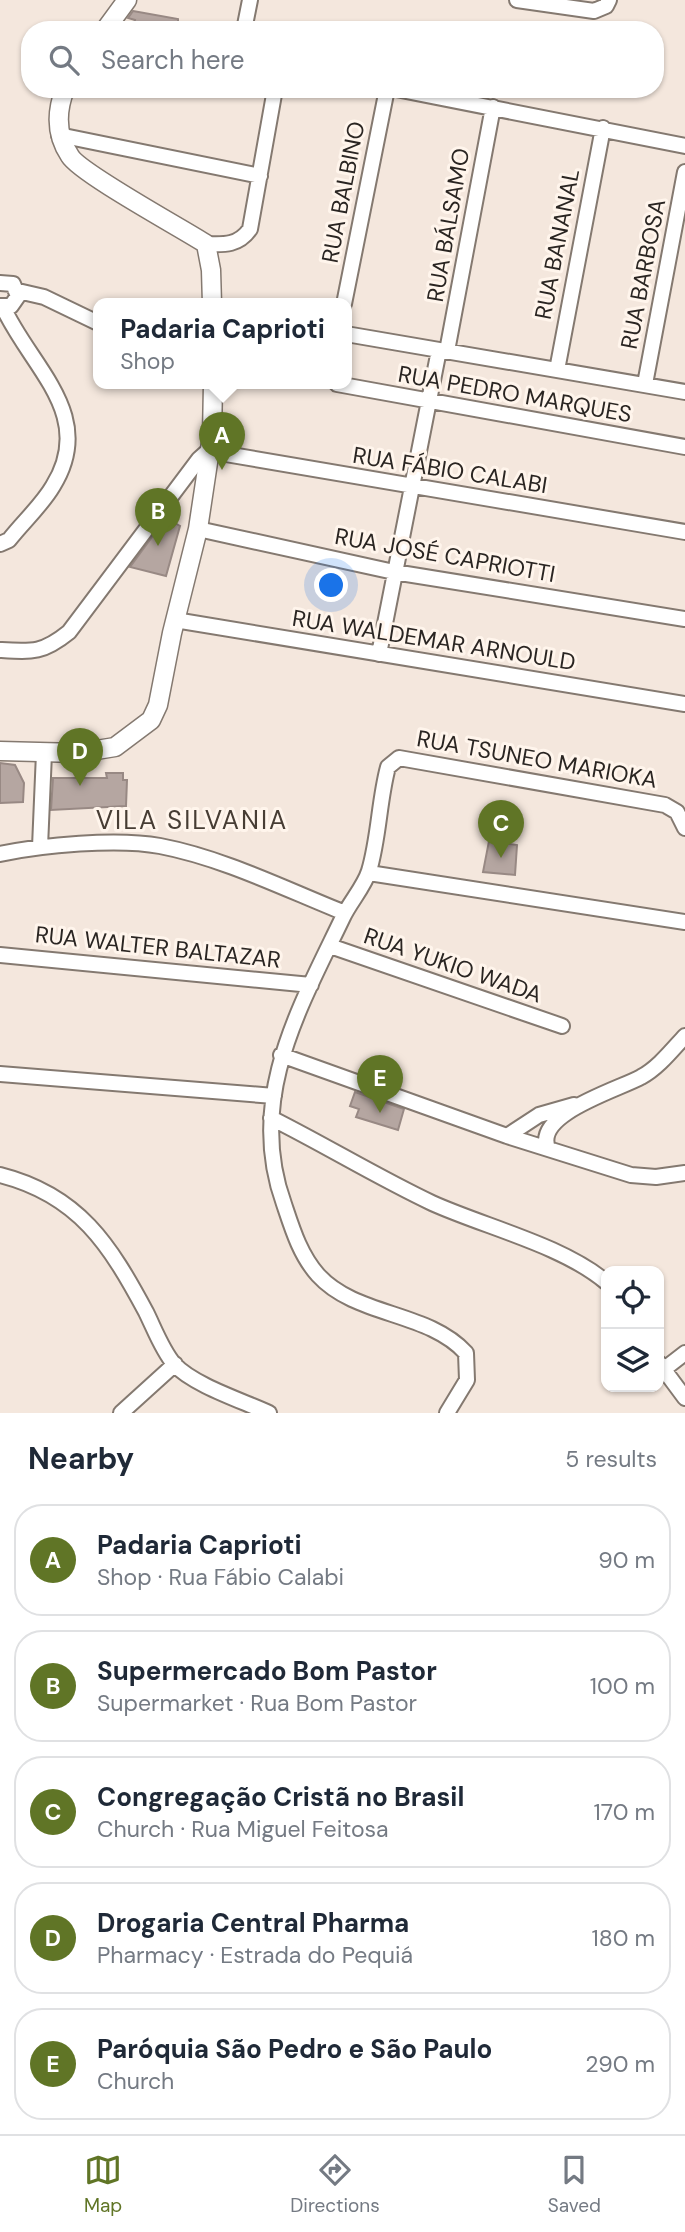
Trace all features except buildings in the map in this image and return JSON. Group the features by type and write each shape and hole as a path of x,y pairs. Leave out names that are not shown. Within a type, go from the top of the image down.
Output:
{"main road":[{"path":"112,21 127,0"},
{"path":"63,98 59,116 60,135 71,159 206,244 211,270 212,298"},
{"path":"0,751 78,753 115,747 151,720 158,705 175,620 198,529 212,436 213,389"}],"street":[{"path":"246,21 250,0"},
{"path":"517,0 594,11 606,6 609,0"},
{"path":"206,244 222,245 244,238 250,229 273,98"},
{"name":"RUA BALBINO","path":"345,298 385,98"},
{"path":"444,98 685,146"},
{"name":"RUA BÁLSAMO","path":"379,654 493,107"},
{"name":"RUA BANANAL","path":"557,370 603,128"},
{"path":"60,135 260,176"},
{"name":"RUA BARBOSA","path":"645,384 680,222 685,172"},
{"path":"0,283 9,282 18,291 44,297 93,321"},
{"path":"0,544 9,540 52,487 64,466 69,443 62,403 18,338 2,306 15,303 18,291"},
{"path":"352,335 685,392"},
{"name":"RUA PEDRO MARQUES","path":"352,387 685,447"},
{"path":"0,650 33,652 49,648 69,632 199,458 208,452"},
{"name":"RUA FÁBIO CALABI","path":"208,452 685,532"},
{"name":"RUA JOSÉ CAPRIOTTI","path":"198,529 394,572 685,619"},
{"name":"RUA WALDEMAR ARNOULD","path":"175,620 685,704"},
{"path":"40,848 44,753"},
{"name":"RUA TSUNEO MARIOKA","path":"369,873 388,766 399,758 665,806 677,812 685,828"},
{"path":"0,854 40,848 157,845 192,853 345,912"},
{"path":"447,1413 467,1381 466,1353 446,1335 366,1304 332,1288 318,1276 306,1260 296,1239 273,1174 271,1118 281,1055 345,912 369,873 685,922"},
{"name":"RUA YUKIO WADA","path":"330,946 562,1026"},
{"name":"RUA WALTER BALTAZAR","path":"0,955 311,985"},
{"path":"507,1136 548,1111 579,1104 643,1076 685,1036"},
{"path":"281,1055 507,1136 631,1175 656,1177 685,1173"},
{"path":"0,1074 274,1096"},
{"path":"548,1148 548,1130 579,1104"},
{"path":"271,1118 386,1181 434,1204 577,1262 601,1279"},
{"path":"0,1175 26,1183 60,1200 96,1229 119,1263 175,1364 211,1387 269,1413"},
{"path":"664,1364 685,1353"},
{"path":"121,1413 175,1364"},
{"path":"664,1370 685,1398"}],"place":[{"name":"Padaria Caprioti","path":"222,470"},
{"name":"Supermercado Bom Pastor","path":"158,546"},
{"name":"Drogaria Central Pharma","path":"80,786"},
{"name":"Congregação Cristã no Brasil","path":"501,858"},
{"name":"Paróquia São Pedro e São Paulo","path":"380,1113"}],"district":[{"name":"VILA SILVANIA","path":"192,820"}]}
